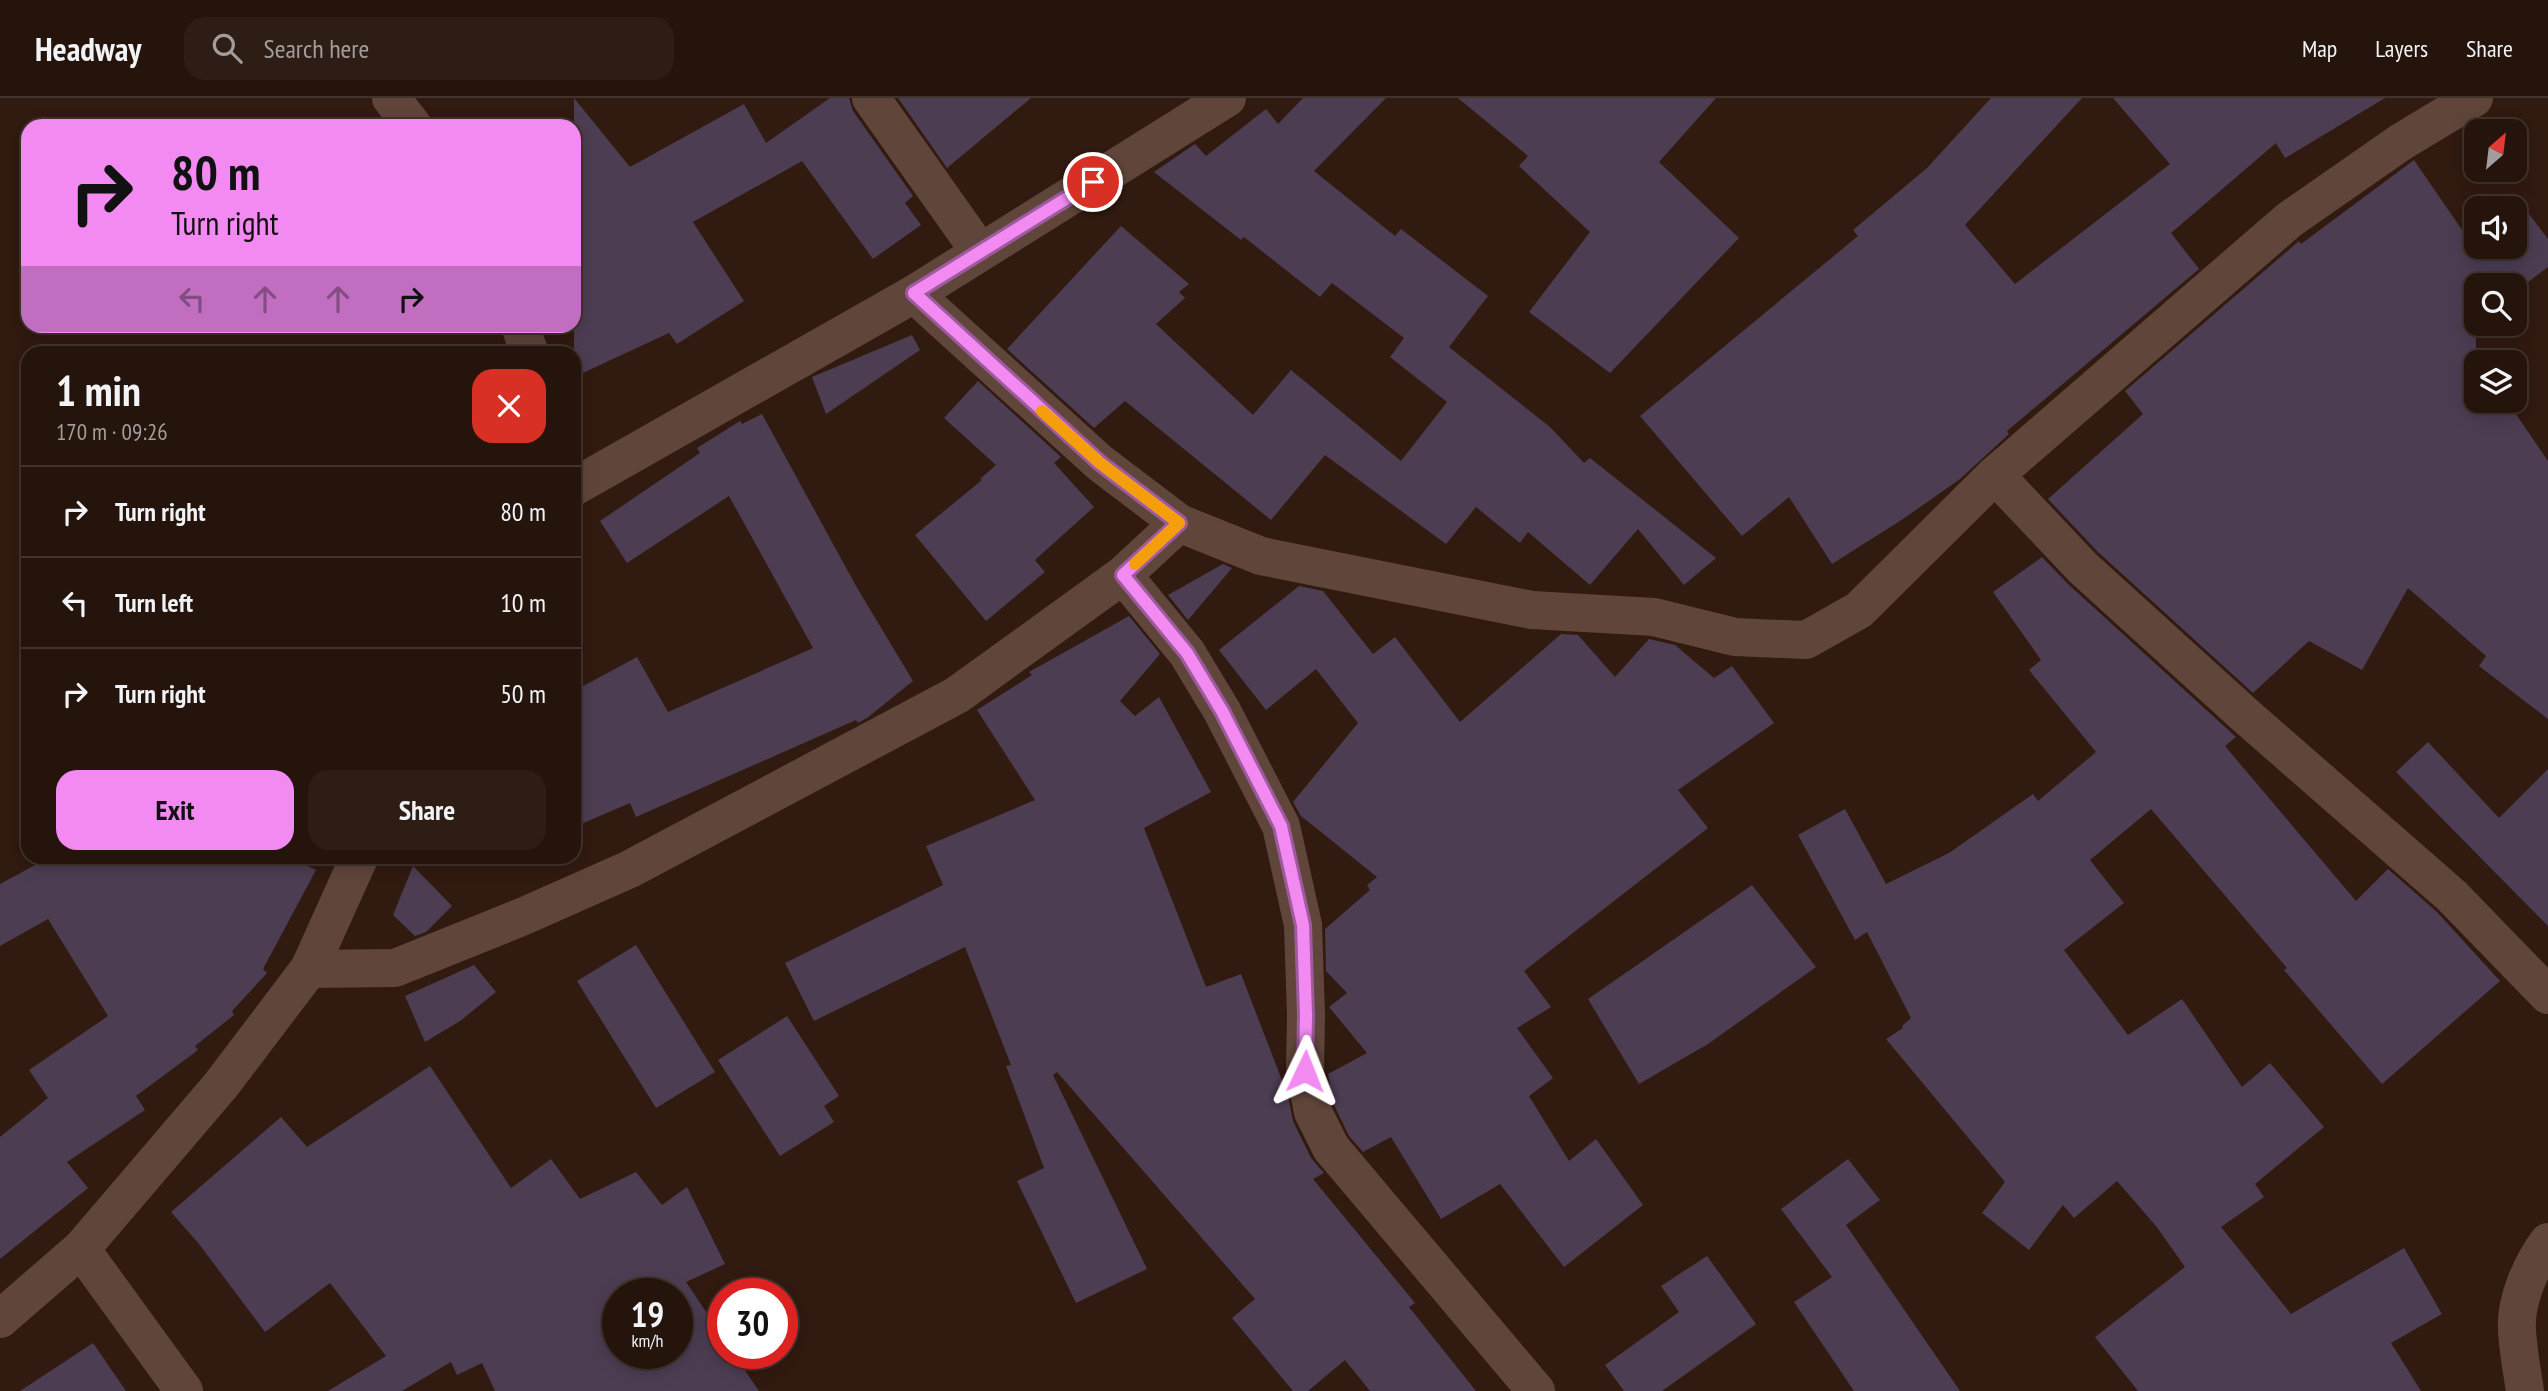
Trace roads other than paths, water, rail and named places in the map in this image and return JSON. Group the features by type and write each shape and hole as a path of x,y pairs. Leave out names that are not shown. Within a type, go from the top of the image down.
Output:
{"street":[{"path":"391,98 408,119"},
{"path":"871,98 980,253"},
{"path":"581,480 914,293 1227,98"},
{"path":"914,293 1100,463 1179,523 1261,556 1532,610 1654,617 1735,637 1806,640 1859,610 1995,475 2288,220 2401,142 2474,98"},
{"path":"1995,475 2083,568 2246,716 2452,896 2548,995"},
{"path":"309,969 395,968 524,916 630,869 957,695 1123,575 1179,523"},
{"path":"1123,575 1187,653 1222,711 1281,826 1303,925 1305,1071 1313,1112 1331,1148 1536,1391"},
{"path":"0,1319 81,1249 221,1084 309,969 356,864"},
{"path":"2525,1391 2516,1327 2523,1292 2539,1254 2548,1242"},
{"path":"81,1249 184,1391"}]}
